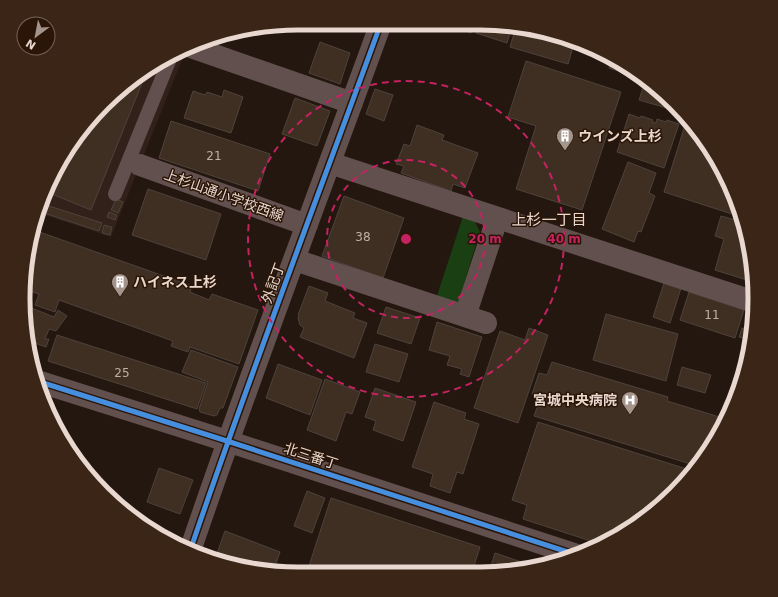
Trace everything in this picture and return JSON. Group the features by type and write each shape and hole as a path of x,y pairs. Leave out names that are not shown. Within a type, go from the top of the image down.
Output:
{"street":[{"name":"外記丁","path":"192,545 227,441 295,260 378,30"},
{"path":"196,50 352,103"},
{"name":"上杉山通小学校西線","path":"134,163 307,225"},
{"path":"330,163 497,219 748,300"},
{"path":"465,316 497,219"},
{"path":"295,260 486,323"},
{"name":"北三番丁","path":"43,383 568,552"}],"lane":[{"path":"114,194 134,163 168,64"}],"shaded area":[{"path":"183,56 111,237 43,215 50,196 75,149 97,121 135,85 164,66"}],"green space":[{"path":"463,216 474,220 480,232 456,309 435,302"}],"building":[{"path":"462,30 472,30 471,33"},
{"path":"477,30 510,32 507,43 476,33"},
{"path":"515,32 549,39 573,47 568,64 510,47"},
{"path":"320,42 350,53 340,84 309,73"},
{"name":"ウインズ上杉","path":"526,61 621,92 582,210 516,189 536,126 508,117"},
{"path":"610,64 626,73 609,68"},
{"path":"144,79 91,210 51,194 66,164 85,135 121,97"},
{"path":"644,86 669,109 639,100"},
{"path":"375,89 393,95 384,121 366,114"},
{"path":"224,90 243,97 231,133 184,118 193,91 205,95 207,92 222,97"},
{"path":"295,98 330,111 317,146 282,134"},
{"path":"629,114 640,118 641,116 653,120 652,122 656,123 657,119 666,122 667,120 679,124 664,168 617,152"},
{"path":"171,121 270,154 258,191 159,158"},
{"path":"417,125 444,135 442,140 478,153 465,188 453,184 451,191 401,173 404,166 396,164 404,144 410,146"},
{"path":"685,126 703,149 712,164 728,196 735,215 664,192"},
{"path":"628,162 656,173 649,193 655,196 641,232 638,231 634,242 602,229"},
{"path":"148,189 221,214 206,260 132,235"},
{"path":"344,196 404,218 383,278 322,256"},
{"path":"116,199 123,202 118,213 111,210"},
{"path":"47,205 102,223 99,231 44,213"},
{"path":"109,212 117,215 115,220 107,217"},
{"path":"721,216 736,220 746,263 747,280 715,270 724,239 715,236"},
{"path":"104,225 112,227 110,235 102,233"},
{"name":"ハイネス上杉","path":"38,232 192,286 190,292 209,300 212,294 258,310 239,364 190,347 188,352 171,346 173,341 59,300 55,312 35,305 39,294 30,291 32,263"},
{"path":"664,283 681,288 670,323 653,317"},
{"path":"309,286 328,293 325,301 355,313 353,318 367,323 354,358 300,337 304,328 300,325 298,315"},
{"path":"689,292 744,310 735,338 680,320"},
{"path":"386,307 420,318 411,344 377,333"},
{"path":"31,308 54,317 58,310 67,316 56,331 49,329 45,339 49,339 46,347 34,343"},
{"path":"606,314 678,334 666,381 593,360"},
{"path":"437,322 482,337 469,377 460,374 462,369 447,365 450,356 429,350"},
{"path":"529,328 548,335 518,423 474,408 500,331 525,340"},
{"path":"742,328 746,329 745,339 739,337"},
{"path":"57,335 206,383 197,409 48,361"},
{"path":"375,344 408,354 399,382 366,372"},
{"path":"191,350 238,367 223,408 220,408 217,415 214,416 200,412 199,409 208,382 182,372"},
{"path":"552,362 668,397 667,401 720,417 703,448 691,464 534,416 541,397 532,394 539,373 547,375"},
{"path":"278,364 322,380 310,415 266,398"},
{"path":"682,367 711,375 705,393 677,385"},
{"path":"325,379 360,392 352,414 346,412 336,441 307,430"},
{"path":"375,388 416,402 403,441 373,430 376,421 365,417"},
{"path":"434,402 466,413 464,419 479,424 463,474 457,472 450,493 430,486 433,474 412,467"},
{"path":"538,422 687,469 643,512 614,531 593,542 523,519 527,505 512,500"},
{"path":"159,468 193,480 180,514 147,502"},
{"path":"307,491 325,498 312,533 294,526"},
{"path":"331,498 480,547 474,567 309,567"},
{"path":"225,531 280,552 275,566 246,562 217,554"},
{"path":"495,553 525,563 515,565 491,566"}],"cycle path":[{"path":"192,545 260,353 378,30"},
{"path":"43,383 568,552"}],"place":[{"name":"ウインズ上杉","path":"565,151"},
{"name":"ハイネス上杉","path":"120,297"},
{"name":"宮城中央病院","path":"630,415"}],"district":[{"name":"上杉一丁目","path":"549,220"}]}
